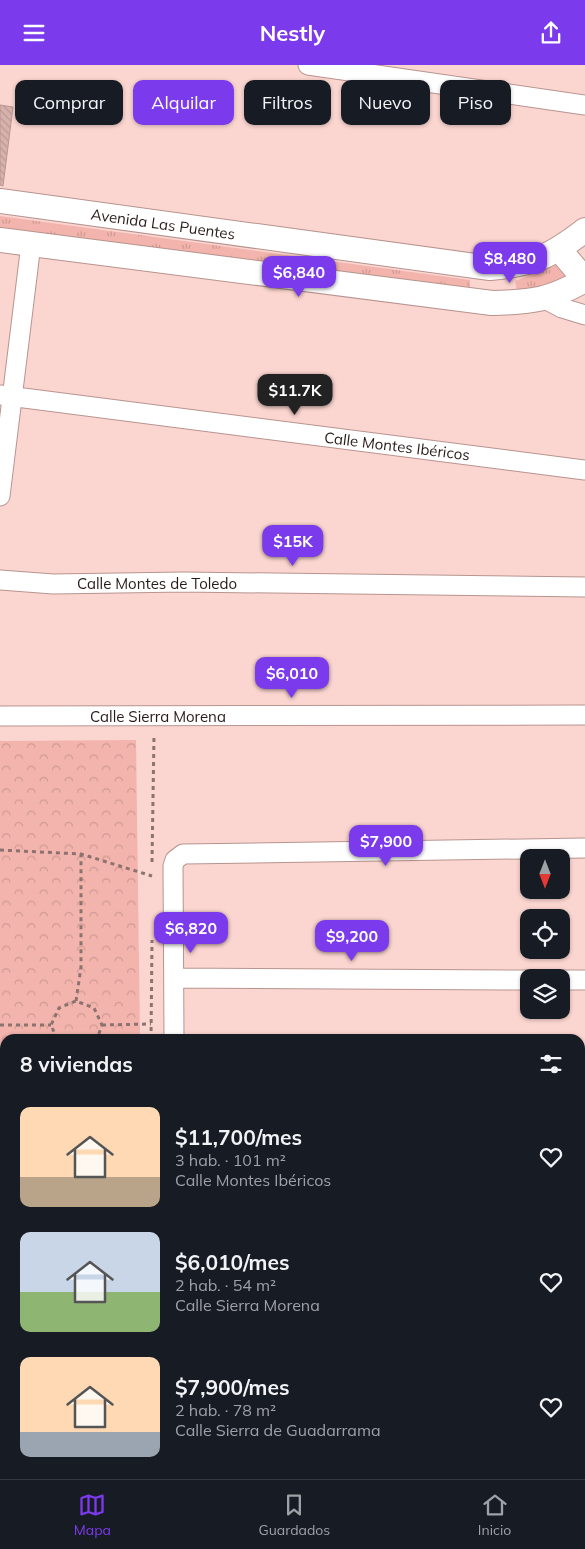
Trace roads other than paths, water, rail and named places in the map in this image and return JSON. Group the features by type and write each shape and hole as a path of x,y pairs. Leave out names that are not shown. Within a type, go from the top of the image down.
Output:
{"street":[{"path":"308,65 585,105"},
{"name":"Avenida Las Puentes","path":"0,201 490,268 540,260 585,230"},
{"path":"0,240 492,303 523,303 545,299 562,293 585,280 559,249"},
{"path":"0,496 7,396 31,244"},
{"path":"490,268 492,303"},
{"path":"545,299 562,308 585,315"},
{"name":"Calle Montes Ibéricos","path":"7,396 585,470"},
{"name":"Calle Montes de Toledo","path":"0,579 53,584 184,582 585,587"},
{"name":"Calle Sierra Morena","path":"0,716 585,715"},
{"path":"174,1034 173,866 179,856 190,853 585,848"},
{"path":"174,978 520,980"},
{"path":"570,980 585,980"}]}
